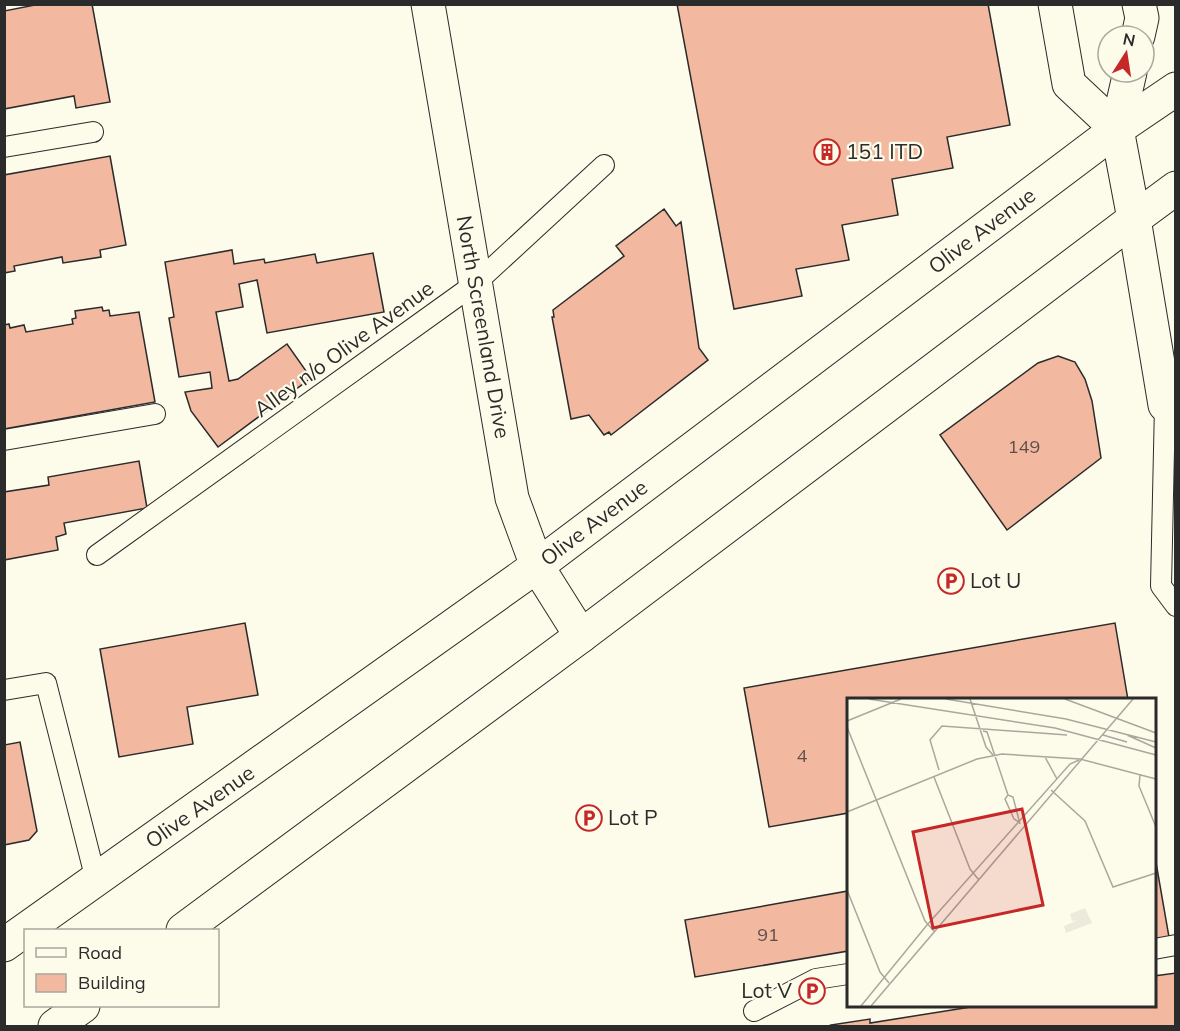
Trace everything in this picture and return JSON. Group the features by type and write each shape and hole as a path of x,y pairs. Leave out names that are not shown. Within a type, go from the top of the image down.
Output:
{"main road":[{"name":"North Screenland Drive","path":"428,4 512,498 537,566 581,636"},
{"path":"1054,4 1070,84 1117,129"},
{"path":"1139,4 1142,18 1141,24"},
{"path":"1127,84 1117,129 1170,420"},
{"name":"Olive Avenue","path":"27,929 537,566 1117,129 1176,89"},
{"path":"184,929 581,636 1176,188"},
{"name":"Olive Avenue","path":"4,945 24,931"},
{"path":"55,1026 80,1007"}],"lane":[{"path":"4,147 93,132"},
{"name":"Alley n/o Olive Avenue","path":"98,555 476,283 604,165"},
{"path":"4,440 154,414"},
{"path":"1170,420 1161,586 1176,606"},
{"path":"4,690 46,682 96,880"},
{"path":"1156,949 1176,945"},
{"path":"754,1011 816,980 847,974"}],"building":[{"path":"40,4 92,4 110,102 76,108 74,96 4,109 4,11"},
{"name":"151 ITD","path":"677,4 988,4 1010,125 947,137 953,168 892,179 898,215 842,225 849,260 796,269 802,296 734,309"},
{"path":"110,156 126,245 100,250 101,257 63,263 62,257 14,266 15,271 4,273 4,175"},
{"path":"664,209 676,226 681,222 699,348 708,360 611,435 609,432 604,435 589,415 571,419 552,317 554,317 553,310 624,256 616,246"},
{"path":"232,250 234,264 264,259 265,263 315,254 317,263 373,253 384,312 267,333 257,280 239,284 243,307 216,312 229,381 238,379 287,344 311,378 218,447 191,411 185,392 212,388 210,372 179,377 169,318 174,317 165,262"},
{"path":"102,307 103,311 109,310 110,316 139,312 155,402 4,429 4,325 9,324 10,328 24,325 26,332 73,324 72,319 76,318 75,311"},
{"path":"1058,356 1075,362 1085,379 1092,401 1101,458 1007,530 940,435 1038,363"},
{"path":"139,461 147,508 64,523 66,534 56,537 58,550 4,560 4,492 49,485 48,477"},
{"path":"245,623 258,695 187,707 193,744 119,757 100,649"},
{"path":"1115,623 1128,698 847,698 847,813 769,827 744,688"},
{"path":"20,742 37,831 29,840 4,845 4,745"},
{"path":"1156,862 1169,937 1156,939"},
{"path":"847,891 847,951 695,977 685,920"},
{"path":"1176,973 1176,1026 831,1025 870,1019 870,1023 971,1007 1156,1007 1156,976"}],"place":[{"name":"151 ITD","path":"827,152"},
{"name":"Lot U","path":"951,581"},
{"name":"Lot P","path":"589,818"},
{"name":"Lot V","path":"812,991"}]}
